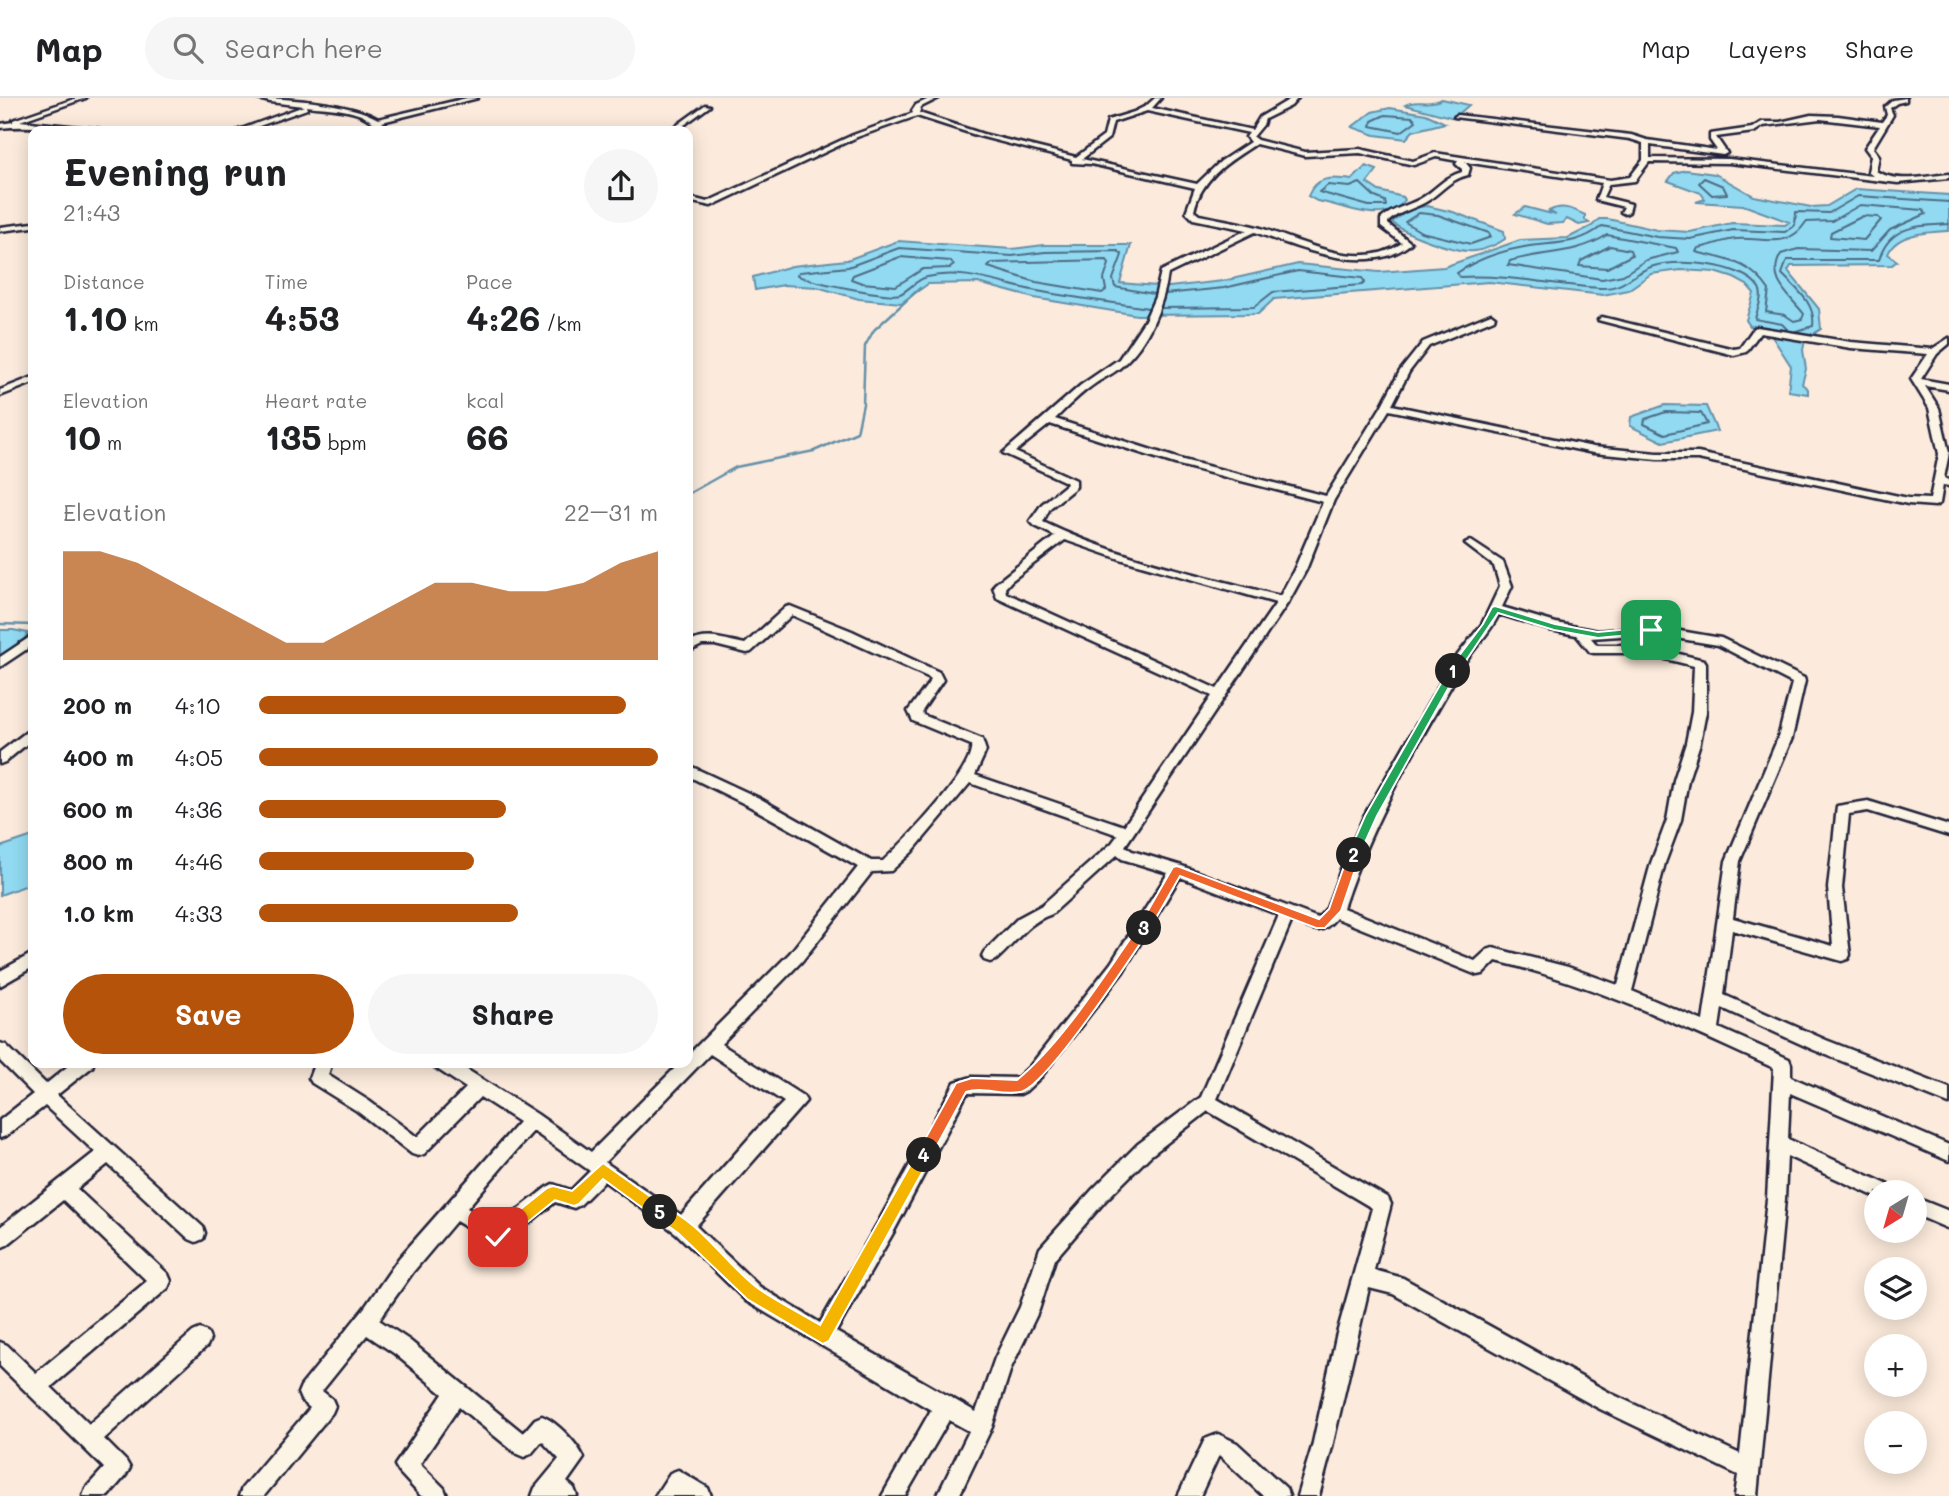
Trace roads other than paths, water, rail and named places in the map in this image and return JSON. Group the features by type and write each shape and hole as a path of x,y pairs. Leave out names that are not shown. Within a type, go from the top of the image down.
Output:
{"street":[{"path":"0,126 83,98"},
{"path":"257,98 291,105 309,102 355,111 383,126"},
{"path":"376,121 475,98"},
{"path":"916,114 918,106 936,98"},
{"path":"1076,159 1107,136 1110,121 1127,118 1147,109 1158,98"},
{"path":"1295,98 1285,108 1264,116 1249,137 1255,142 1305,154 1360,151 1414,163 1433,155 1607,181 1632,179 1647,160 1646,142"},
{"path":"1889,181 1872,172 1875,156 1869,150 1890,115 1886,109 1889,105 1904,100 1903,98"},
{"path":"251,126 309,102"},
{"path":"679,126 707,106"},
{"path":"1147,109 1254,132"},
{"path":"693,200 708,204 855,136 916,114 981,135 1076,159 1075,161 1091,162 1200,187"},
{"path":"1723,153 1712,135 1754,130 1762,124 1776,125 1831,116 1883,124"},
{"path":"1457,117 1631,137 1646,142 1737,155 1737,162"},
{"path":"0,126 24,123 37,126"},
{"path":"1255,142 1219,164 1190,201 1192,214 1255,229 1310,249 1369,258 1396,251 1407,243 1384,225 1384,221 1395,211 1424,200 1451,177 1465,173 1466,168 1460,164 1463,159"},
{"path":"1647,160 1737,162 1889,181 1949,176"},
{"path":"1607,181 1599,198 1628,206 1625,212"},
{"path":"0,229 28,226"},
{"path":"1255,229 1164,273 1161,293 1152,316 1120,363 1090,383 1008,453 1071,480 1072,485 1046,506 1036,521 1046,529 1182,575 1283,601"},
{"path":"990,956 1019,926 1037,912 1048,910 1128,833 1283,601 1300,570 1329,500 1405,371 1426,344 1491,317"},
{"path":"1602,320 1734,352 1743,350 1756,330 1763,330 1851,345 1935,352"},
{"path":"1385,407 1593,450 1657,456 1698,456 1908,501 1935,503 1943,481 1946,451 1934,408 1916,380 1935,352 1943,343 1949,341"},
{"path":"0,393 28,382"},
{"path":"1917,382 1949,387"},
{"path":"1048,420 1179,462 1329,500"},
{"path":"1063,536 1007,579 999,587 1001,595 1220,695"},
{"path":"1116,847 1127,855 1177,870 1321,925 1334,911 1348,869 1371,816 1459,661 1488,625 1506,586 1499,564 1471,544"},
{"path":"1495,609 1554,627 1598,635 1651,630 1721,642 1799,681 1785,738 1733,861 1710,1032"},
{"path":"693,645 700,641 715,641 747,649 790,611 848,634 934,675 937,680 933,688 915,711 918,718 976,742 979,751 967,776 886,867 868,866 764,807 693,778"},
{"path":"1580,632 1594,649 1642,649 1700,663 1699,712 1693,743 1681,780 1674,820 1658,863 1623,995"},
{"path":"0,663 28,643"},
{"path":"20,649 28,655"},
{"path":"0,759 28,736"},
{"path":"967,776 1128,833"},
{"path":"1725,922 1842,955 1835,888 1842,810 1868,806 1949,831"},
{"path":"693,1065 796,957 868,866"},
{"path":"823,1336 961,1087 972,1084 1020,1086 1039,1070 1098,994 1150,920 1177,870"},
{"path":"1334,911 1477,969 1493,954 1522,960 1623,995 1783,1064 1776,1199 1746,1496"},
{"path":"948,1496 982,1427 1002,1365 1029,1310 1047,1255 1099,1195 1144,1150 1207,1102 1287,912"},
{"path":"0,979 28,962"},
{"path":"1715,998 1820,1045 1949,1096"},
{"path":"683,1227 764,1134 797,1101 711,1046"},
{"path":"0,1050 107,1154 196,1233"},
{"path":"0,1130 79,1068"},
{"path":"322,1068 318,1078 363,1106 418,1148 477,1088"},
{"path":"449,1068 531,1120 683,1227 753,1294 982,1427"},
{"path":"453,1209 498,1237 553,1193 574,1199 597,1167 690,1068"},
{"path":"1781,1081 1949,1153"},
{"path":"1207,1102 1382,1204 1308,1496"},
{"path":"250,1496 325,1406 308,1393 407,1265 531,1120"},
{"path":"1778,1143 1864,1182"},
{"path":"0,1239 107,1154"},
{"path":"36,1387 161,1281 64,1188"},
{"path":"1927,1211 1949,1220"},
{"path":"1362,1277 1396,1285 1605,1401 1749,1469"},
{"path":"365,1322 402,1347 524,1447 542,1426 573,1458 554,1492"},
{"path":"89,1438 200,1339"},
{"path":"0,1352 119,1468 94,1496"},
{"path":"436,1496 406,1465 457,1392"},
{"path":"893,1496 945,1406"},
{"path":"1189,1496 1212,1446 1218,1444 1230,1450 1278,1496"},
{"path":"666,1496 678,1481 699,1496"}],"water":[{"path":"1442,99 1469,105 1454,118 1405,105 1414,102"},
{"path":"1390,108 1426,114 1445,123 1413,131 1406,139 1375,135 1352,127 1372,112"},
{"path":"1366,166 1377,170 1367,183 1379,191 1403,197 1405,200 1397,208 1387,212 1364,212 1317,201 1308,196 1320,181 1331,178 1352,180"},
{"path":"1686,170 1715,174 1754,196 1811,207 1827,206 1856,189 1949,195 1949,231 1914,235 1898,242 1888,254 1897,261 1892,265 1791,266 1788,271 1819,309 1821,329 1815,333 1816,337 1750,326 1746,320 1754,293 1747,285 1715,272 1681,270 1651,274 1628,290 1603,295 1489,282 1274,299 1258,314 1137,315 1034,298 978,283 928,284 901,303 859,299 817,287 784,285 755,290 753,277 792,266 847,260 898,241 1012,249 1044,245 1131,245 1120,283 1169,287 1223,281 1298,264 1379,272 1444,267 1520,240 1568,238 1592,226 1599,219 1657,230 1690,232 1732,223 1785,225 1789,222 1743,205 1696,202 1705,199 1701,193 1668,181 1674,173"},
{"path":"1427,206 1453,212 1504,231 1505,239 1486,248 1466,251 1419,237 1392,222 1412,208"},
{"path":"1525,207 1556,215 1549,211 1567,208 1585,215 1585,220 1589,223 1579,225 1567,219 1563,223 1547,224 1515,214"},
{"path":"1771,335 1805,340 1803,350 1806,369 1802,384 1808,389 1808,394 1788,391 1791,366"},
{"path":"1665,405 1706,406 1717,431 1663,442 1630,426 1631,417"},
{"path":"0,630 28,633 22,643 0,658"},
{"path":"28,838 28,885 0,895 0,847"}],"waterway":[{"path":"693,491 736,467 814,451 857,432 863,404 865,346 874,330 920,288"},
{"path":"0,624 28,625"}]}
